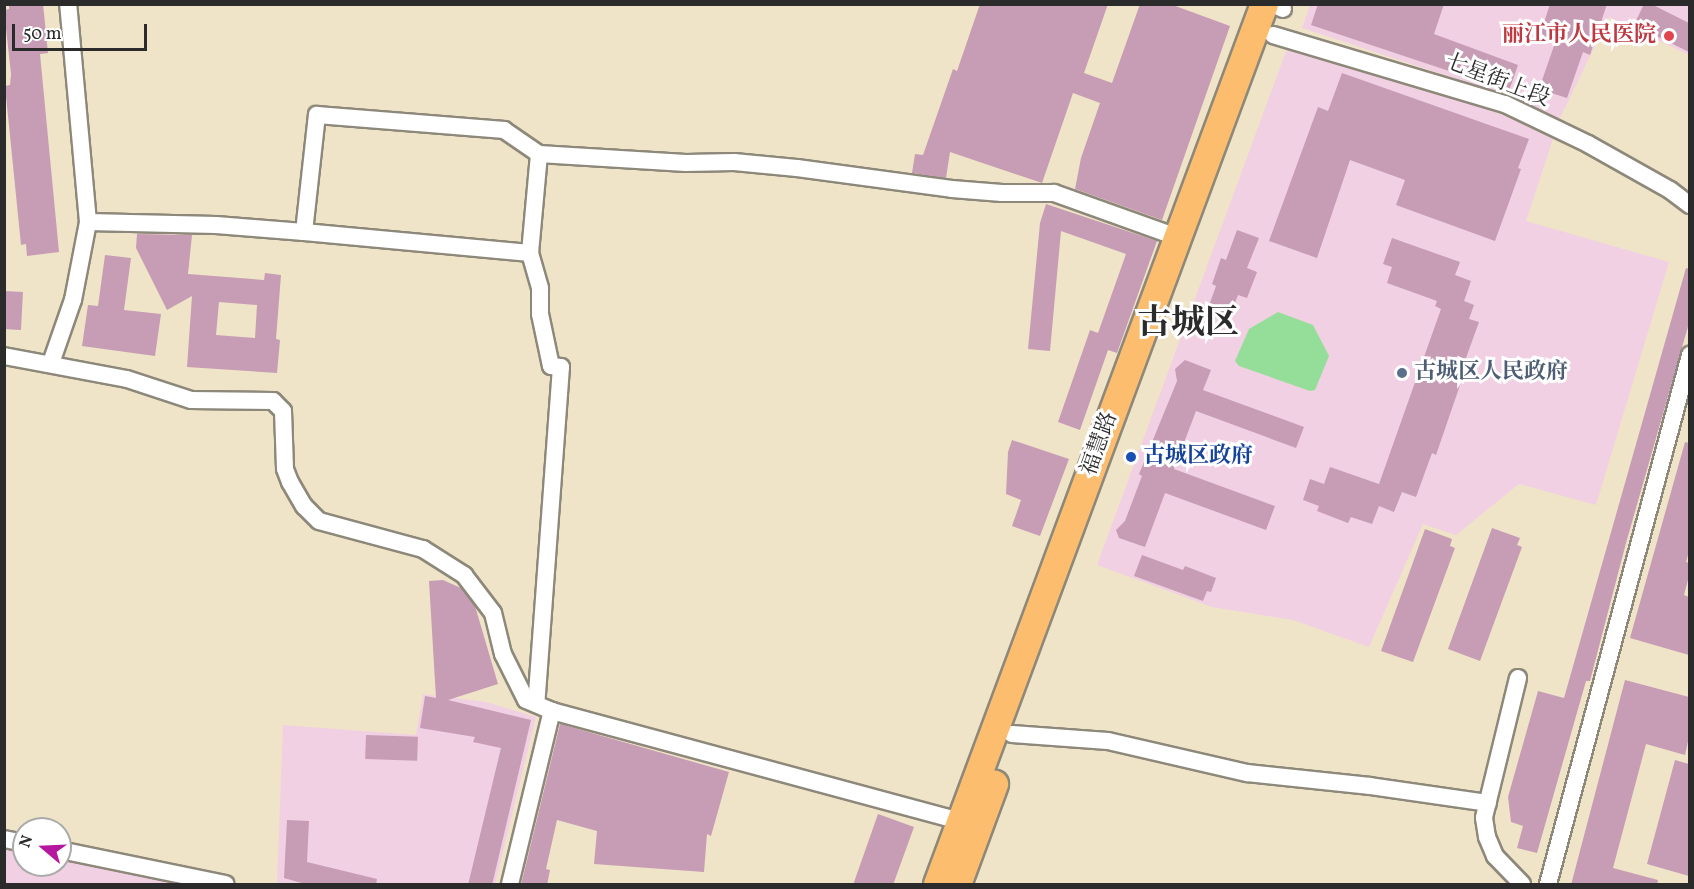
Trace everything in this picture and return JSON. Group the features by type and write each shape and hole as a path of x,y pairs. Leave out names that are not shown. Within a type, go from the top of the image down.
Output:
{"main road":[{"name":"福慧路","path":"957,885 1273,35 1276,6"},
{"name":"福慧路","path":"937,885 1177,237 1276,6"}],"street":[{"path":"51,363 73,300 88,222 68,4"},
{"name":"七星街上段","path":"1273,35 1505,104 1588,144 1670,190 1689,205"},
{"path":"304,232 317,115 504,130 539,154 686,163 734,162 952,189 1002,193 1054,193 1177,237"},
{"path":"536,704 561,367 551,366 540,314 540,289 530,253 539,154"},
{"path":"88,222 216,225 530,253"},
{"path":"1548,884 1689,355"},
{"path":"4,356 127,379 191,400 273,401 283,411 285,469 304,506 319,521 423,549 464,574 493,613 503,654 526,700 552,711 960,821"},
{"path":"1518,678 1484,818 1490,847 1501,864 1522,885"},
{"path":"510,885 552,711"},
{"path":"1012,734 1108,741 1247,773 1370,786 1488,803"},
{"path":"72,853 226,885"}],"shaded area":[{"path":"1310,5 1689,5 1689,55 1609,17 1558,122 1508,96 1302,28"},
{"name":"古城区人民政府","path":"1288,46 1467,101 1554,136 1526,221 1669,262 1596,505 1519,484 1456,535 1423,524 1369,647 1293,620 1212,607 1097,565"},
{"path":"423,694 486,702 536,717 495,884 277,883 283,725 416,735"},
{"path":"4,847 12,849 12,877 72,877 72,860 188,884 5,884"}],"green space":[{"path":"1278,312 1313,325 1329,356 1315,390 1310,391 1239,366 1235,361 1249,329"}],"building":[{"path":"9,4 43,4 48,53 40,54 59,252 27,256 26,244 21,245 5,86 10,85 11,74 4,10 9,9"},
{"path":"980,4 1108,4 1084,73 1112,83 1140,4 1170,4 1230,26 1162,220 1075,189 1081,158 1100,103 1073,93 1042,183 950,152 946,178 912,173 915,154 923,155 953,69 957,71"},
{"path":"1318,4 1444,4 1434,34 1518,65 1509,91 1311,25"},
{"path":"1550,4 1607,4 1590,55 1583,52 1567,98 1539,89 1555,43 1539,38"},
{"path":"1644,4 1651,4 1689,23 1689,52 1634,25"},
{"path":"1342,73 1529,139 1518,168 1521,169 1495,241 1396,205 1405,180 1350,160 1317,258 1269,241 1318,107 1328,111"},
{"path":"1046,204 1157,241 1117,353 1108,350 1080,430 1058,422 1090,330 1098,333 1126,254 1061,231 1050,351 1028,349 1040,223"},
{"path":"1237,230 1259,238 1247,268 1257,272 1247,298 1238,295 1228,322 1206,314 1216,286 1212,284 1221,258 1226,260"},
{"path":"137,234 192,235 188,274 264,280 265,273 281,275 276,339 280,340 277,373 187,367 192,296 167,310 136,248","holes":["219,302 257,305 255,338 216,335"]},
{"path":"1392,238 1460,262 1455,275 1471,281 1464,301 1474,305 1469,319 1479,322 1466,358 1469,359 1436,455 1432,453 1416,497 1402,492 1394,512 1379,506 1372,524 1351,517 1348,523 1317,511 1319,506 1303,500 1310,479 1324,484 1330,467 1379,484 1441,309 1435,306 1437,301 1387,283 1392,267 1383,264"},
{"path":"105,255 131,258 124,310 161,314 155,356 82,346 88,305 98,306"},
{"path":"1686,268 1689,269 1689,323 1626,543 1590,681 1586,681 1537,853 1517,848 1523,826 1511,822 1508,797 1538,691 1564,698"},
{"path":"4,291 23,292 21,330 4,329"},
{"path":"1185,360 1211,370 1203,390 1304,427 1296,448 1196,411 1174,469 1275,506 1266,530 1165,493 1145,547 1119,538 1116,530 1125,521 1142,476 1139,474 1177,381 1175,369"},
{"path":"1012,440 1069,459 1040,536 1012,526 1021,500 1006,494 1008,452"},
{"path":"1685,442 1689,443 1689,551 1686,562 1689,563 1689,576 1684,595 1689,597 1689,655 1630,638"},
{"path":"1492,528 1520,538 1517,545 1522,547 1480,661 1448,649"},
{"path":"1425,529 1452,539 1450,546 1455,548 1413,662 1381,651"},
{"path":"1142,555 1183,570 1185,566 1216,578 1211,592 1207,591 1203,601 1134,576"},
{"path":"443,580 461,588 475,606 498,684 448,700 531,720 492,885 468,885 501,748 473,742 475,737 420,728 425,696 436,698 429,581"},
{"path":"1625,680 1689,697 1689,737 1685,755 1646,744 1613,868 1658,880 1657,885 1571,885"},
{"path":"560,724 729,772 711,836 707,834 704,872 594,864 597,831 557,820 546,869 550,870 547,885 521,885"},
{"path":"366,735 418,737 417,761 365,759"},
{"path":"1675,760 1689,764 1689,876 1647,864"},
{"path":"878,814 914,827 893,885 853,885"},
{"path":"287,820 309,821 307,862 377,879 376,885 309,885 284,878"}],"place":[{"name":"丽江市人民医院","path":"1669,36"},
{"name":"古城区人民政府","path":"1402,373"},
{"name":"古城区政府","path":"1131,457"}],"district":[{"name":"古城区","path":"1188,325"}]}
